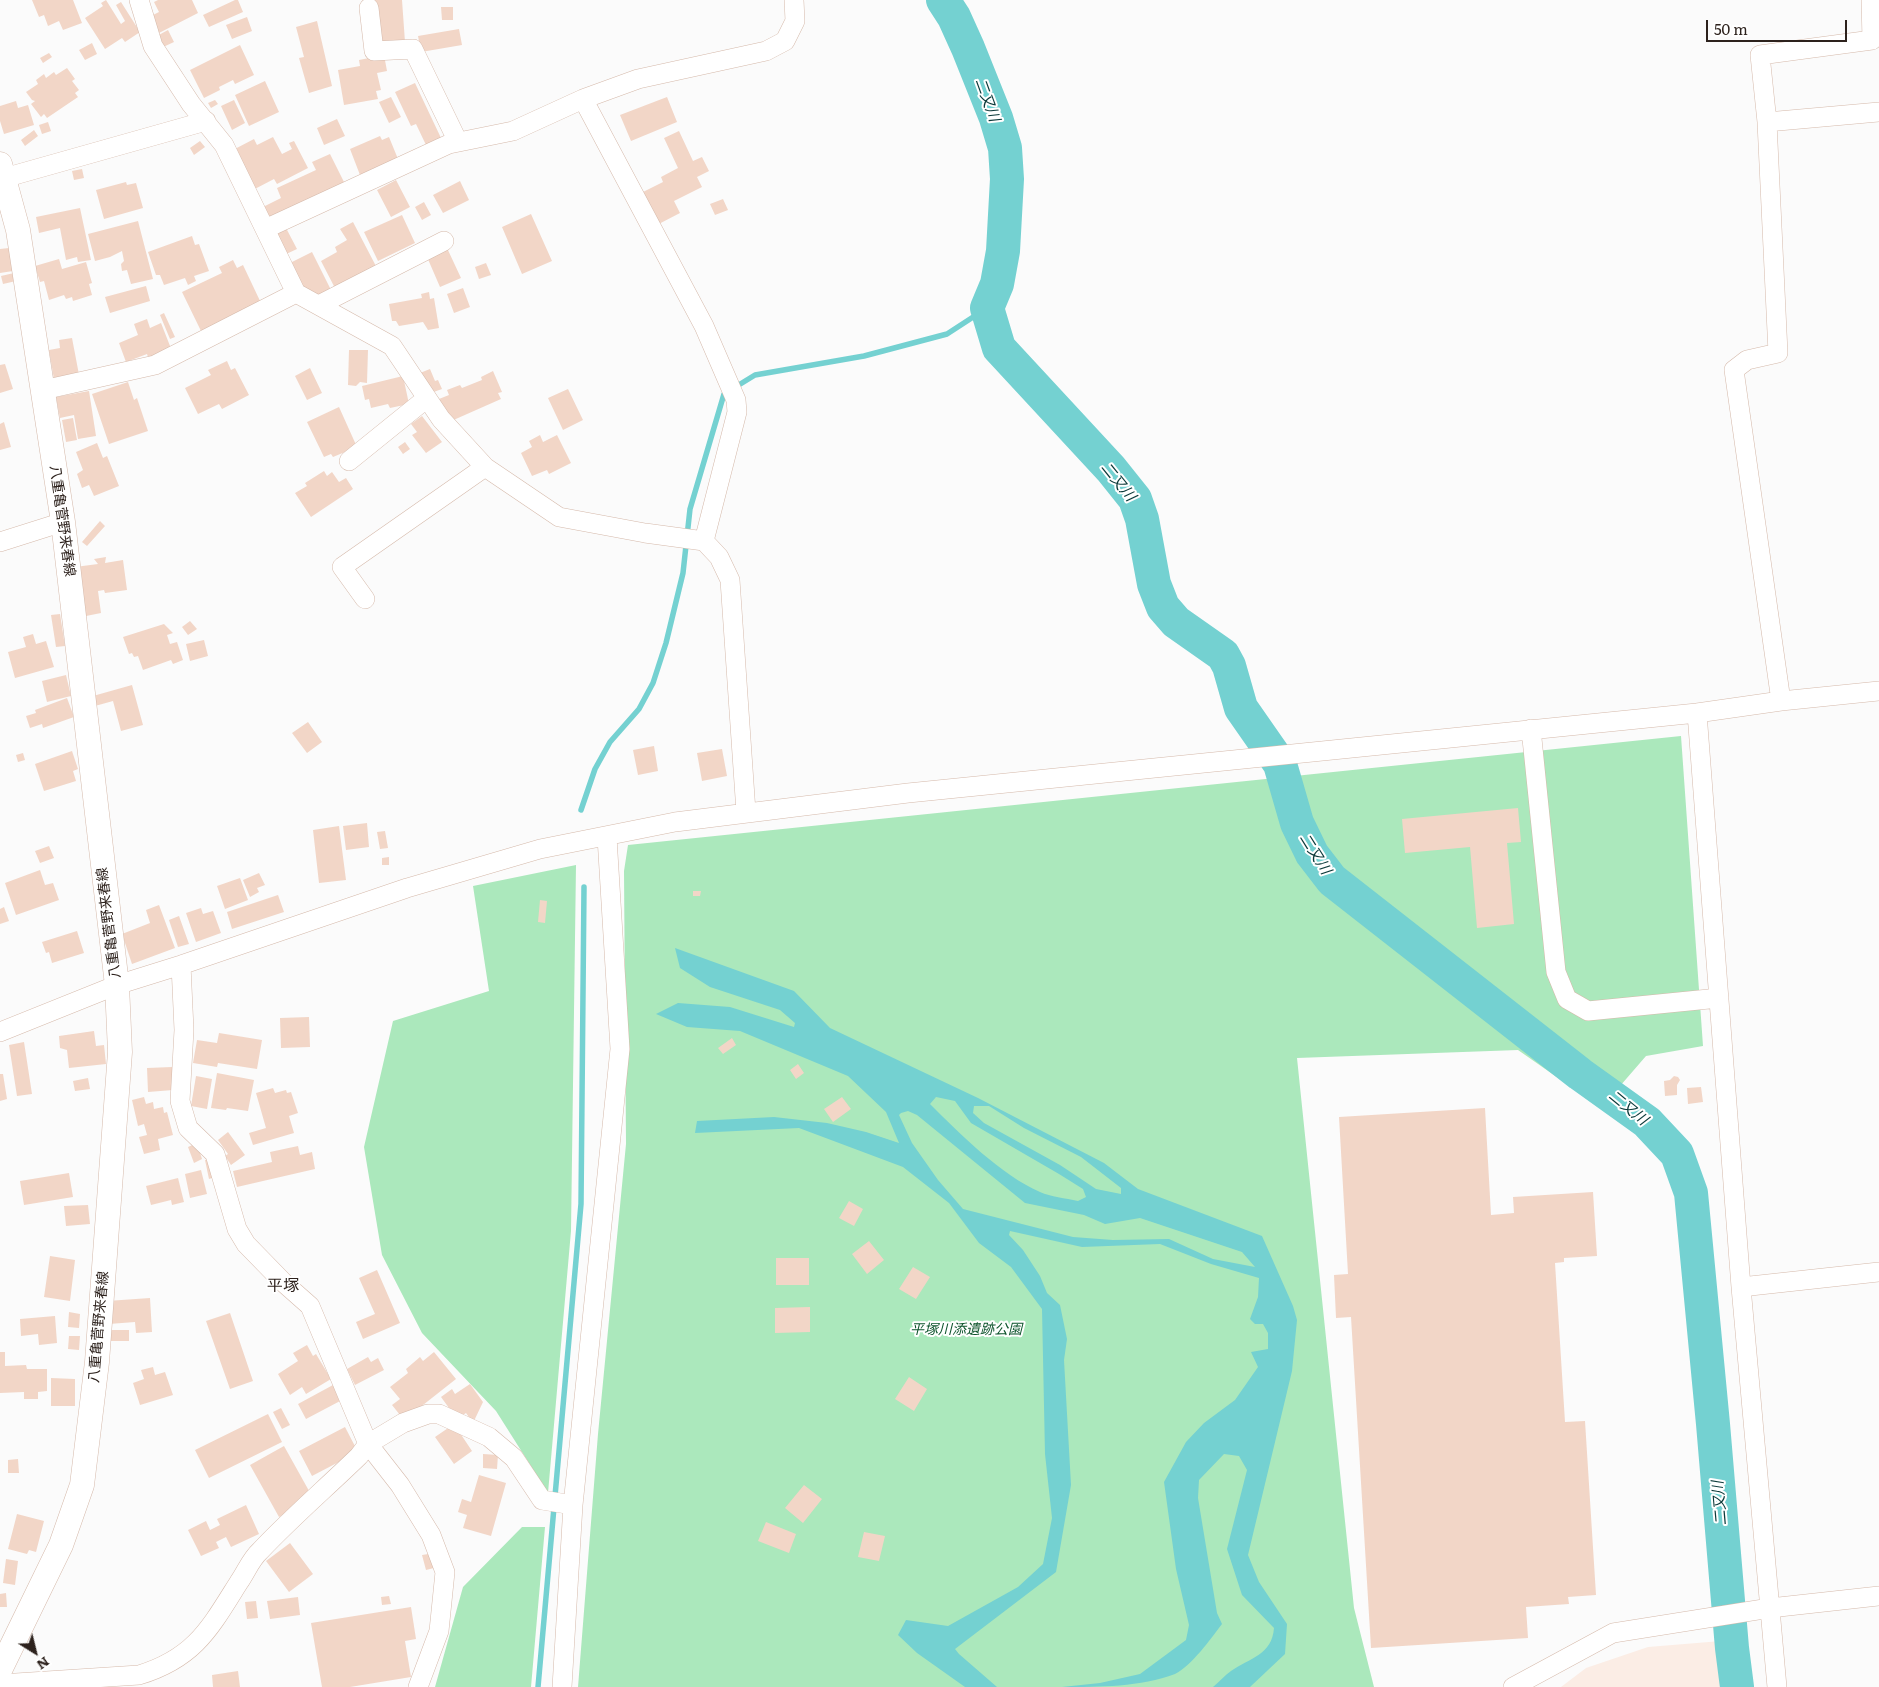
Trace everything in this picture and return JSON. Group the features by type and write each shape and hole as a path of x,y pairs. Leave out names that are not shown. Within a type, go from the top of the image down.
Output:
{"main road":[{"name":"八重亀菅野来春線","path":"0,1670 61,1545 82,1485 97,1362 119,1061 116,985 63,522 18,230 2,171"}],"street":[{"path":"139,0 153,46 191,104 224,145 296,293 392,346 441,419 485,467 559,518 704,541 719,557 730,580 746,812"},
{"path":"265,229 449,144 513,131 583,99 638,79 766,51 786,41 795,21 794,0"},
{"path":"1781,701 1734,370 1747,360 1778,353 1767,122 1760,55 1872,40 1871,0"},
{"path":"369,8 374,51 413,50 458,142"},
{"path":"583,99 704,326 736,400 737,412 704,541"},
{"path":"1767,122 1879,112"},
{"path":"2,171 206,122"},
{"path":"319,305 444,241"},
{"path":"42,390 155,365 296,293"},
{"path":"349,461 426,398"},
{"path":"365,599 342,568 485,467"},
{"path":"0,542 63,522"},
{"path":"0,1032 116,985 181,966 407,888 540,849 675,822 908,793 1697,713 1781,701 1879,691"},
{"path":"1697,713 1741,1288 1777,1687"},
{"path":"1531,730 1556,972 1567,999 1588,1011 1719,998"},
{"path":"562,1687 572,1505 620,1049 607,837"},
{"path":"181,966 184,1030 180,1101 188,1128 215,1154 237,1229 246,1244 310,1306 368,1444 400,1485 431,1535 445,1572 439,1631 418,1687"},
{"path":"1741,1288 1879,1272"},
{"path":"0,1684 140,1675 157,1670 172,1662 190,1649 206,1633 258,1552 359,1456 368,1444 403,1424 428,1414 439,1414 489,1438 514,1458 542,1500 572,1505"},
{"path":"1513,1687 1613,1633 1770,1608 1879,1596"}],"shaded area":[{"path":"1721,1641 1726,1687 1561,1687 1586,1668 1648,1647"}],"green space":[{"name":"平塚川添遺跡公園","path":"1681,736 1703,1046 1646,1056 1601,1108 1518,1050 1297,1058 1354,1608 1374,1687 578,1687 598,1434 626,1144 624,871 628,845"},
{"path":"576,865 571,1231 548,1493 496,1411 422,1333 382,1255 364,1147 393,1021 489,991 473,886"},
{"path":"522,1527 545,1527 531,1687 435,1687 463,1587"}],"water":[{"path":"675,948 794,991 830,1028 978,1098 1104,1163 1138,1189 1262,1236 1293,1306 1297,1320 1292,1371 1248,1555 1259,1582 1287,1624 1285,1654 1250,1687 1213,1687 1226,1674 1265,1650 1272,1637 1274,1628 1242,1595 1227,1549 1247,1470 1239,1456 1224,1454 1199,1480 1198,1498 1217,1613 1222,1624 1194,1658 1175,1674 1134,1684 1062,1687 1100,1683 1140,1674 1186,1640 1189,1625 1176,1569 1164,1482 1186,1442 1204,1423 1235,1400 1258,1367 1251,1352 1268,1349 1268,1333 1263,1324 1255,1324 1250,1319 1258,1297 1259,1278 1211,1264 1160,1244 1082,1247 1010,1231 1009,1235 1023,1250 1040,1276 1047,1293 1060,1305 1067,1339 1064,1360 1071,1485 1056,1572 955,1649 997,1687 965,1687 917,1653 898,1635 906,1620 948,1626 1018,1587 1043,1564 1052,1518 1045,1454 1042,1309 1011,1267 979,1243 949,1203 903,1167 799,1128 695,1133 697,1121 774,1117 827,1123 866,1132 899,1143 886,1112 848,1076 740,1031 687,1027 656,1014 678,1003 730,1007 794,1027 795,1023 780,1010 710,987 680,968","holes":["936,1097 955,1101 971,1123 1083,1189 1086,1197 1078,1201 1049,1195 1025,1185 996,1165 954,1128 930,1104","974,1106 989,1106 1024,1128 1081,1157 1121,1188 1121,1194 1096,1189 1060,1165 984,1123 973,1113","908,1111 917,1115 1025,1203 1084,1215 1105,1224 1140,1218 1242,1252 1255,1267 1213,1259 1169,1239 1113,1240 1073,1237 963,1209 938,1180 912,1143 899,1115"]}],"building":[{"path":"32,0 73,0 82,23 63,30 59,21 48,26 44,15 39,17"},
{"path":"106,0 121,24 125,21 116,5 121,2 140,32 125,42 122,38 105,49 85,18 103,6 101,3"},
{"path":"158,0 192,0 198,13 159,33 151,16 159,12 154,2"},
{"path":"238,0 243,12 209,27 203,15"},
{"path":"375,0 402,0 405,42 379,44"},
{"path":"441,7 453,7 453,20 442,20"},
{"path":"247,17 252,31 232,39 226,25"},
{"path":"317,21 332,86 309,93 299,58 304,57 296,27"},
{"path":"459,29 462,45 421,52 418,36"},
{"path":"168,30 174,42 161,48 155,37"},
{"path":"92,43 97,54 85,60 79,50"},
{"path":"240,45 254,75 235,84 233,80 219,87 220,90 204,98 190,70"},
{"path":"49,53 52,57 43,63 40,58"},
{"path":"384,55 387,71 377,73 381,90 376,91 378,99 344,105 338,70 360,66 359,60"},
{"path":"67,68 75,79 72,81 79,90 75,93 78,97 47,118 44,114 41,117 31,104 35,101 26,92 38,84 36,80 44,74 46,78 54,72 56,75"},
{"path":"265,81 279,112 249,126 235,95"},
{"path":"415,83 441,138 426,145 416,124 411,126 395,92"},
{"path":"391,97 401,117 389,123 379,102"},
{"path":"667,97 677,122 631,141 620,115"},
{"path":"215,100 218,104 211,108 208,103"},
{"path":"234,100 245,123 232,130 221,106"},
{"path":"16,101 18,108 28,105 34,125 4,134 0,121 0,106"},
{"path":"337,119 345,136 324,145 317,128"},
{"path":"48,122 51,131 42,134 39,125"},
{"path":"34,130 38,136 25,146 21,140"},
{"path":"679,131 693,161 702,157 709,171 697,177 702,187 674,201 680,213 653,227 637,195 663,182 661,177 678,168 664,138"},
{"path":"380,136 382,140 389,137 398,159 360,175 350,149"},
{"path":"273,137 282,154 292,149 289,143 294,141 308,168 277,184 274,179 251,191 231,151 254,139 257,145"},
{"path":"200,141 205,147 194,155 190,148"},
{"path":"330,154 344,182 266,224 259,209 281,198 277,188 316,170 312,162"},
{"path":"82,169 84,178 74,180 72,171"},
{"path":"396,180 410,207 391,217 377,190"},
{"path":"460,181 469,200 443,213 433,195"},
{"path":"126,182 127,185 136,183 143,208 104,219 96,190"},
{"path":"723,199 728,210 715,215 710,204"},
{"path":"424,202 431,215 422,220 415,207"},
{"path":"80,208 91,260 78,262 77,257 66,260 60,228 39,233 36,217"},
{"path":"531,214 552,261 522,274 502,227"},
{"path":"402,215 415,243 378,261 364,232"},
{"path":"138,221 153,279 131,284 127,270 122,271 121,264 124,261 122,251 95,261 88,234"},
{"path":"353,222 378,270 337,292 321,261 337,252 335,247 347,240 340,229"},
{"path":"286,228 297,249 282,256 272,235"},
{"path":"192,236 195,245 199,244 209,271 194,276 196,281 188,285 185,278 164,285 160,275 156,275 148,252"},
{"path":"9,248 13,271 0,273 0,249"},
{"path":"447,248 461,278 440,287 427,257"},
{"path":"312,252 333,294 318,301 313,291 306,294 286,265"},
{"path":"59,259 62,269 86,262 92,283 89,284 92,295 73,301 72,297 66,299 64,295 49,300 44,281 40,282 35,266"},
{"path":"233,260 237,268 243,265 261,303 201,331 182,292 222,273 219,267"},
{"path":"486,263 491,275 479,279 475,267"},
{"path":"14,273 16,281 3,284 1,276"},
{"path":"146,286 150,301 110,313 105,297"},
{"path":"463,288 470,307 454,313 447,294"},
{"path":"429,292 430,299 434,298 439,328 428,330 423,322 399,326 396,321 392,321 389,304 422,298 421,294"},
{"path":"164,313 175,337 170,339 160,315"},
{"path":"147,319 150,328 161,323 172,351 149,360 147,354 126,362 119,343 138,335 134,324"},
{"path":"72,338 80,380 55,385 49,350 60,348 59,340"},
{"path":"349,350 368,350 367,383 360,382 356,386 348,385"},
{"path":"227,361 231,370 235,368 249,395 222,409 219,404 198,414 185,388 211,375 208,370"},
{"path":"5,364 13,389 0,393 0,365"},
{"path":"310,368 322,393 307,400 295,376"},
{"path":"430,369 435,381 438,380 442,389 428,394 420,373"},
{"path":"493,371 502,392 498,393 501,399 449,422 439,399 449,395 447,390 460,385 462,388 482,380 481,377"},
{"path":"403,376 409,404 390,408 388,404 371,408 369,399 365,400 362,386"},
{"path":"128,382 134,400 137,398 148,431 109,444 92,394"},
{"path":"568,389 583,420 563,430 548,398"},
{"path":"89,391 96,436 78,439 74,415 60,418 56,397"},
{"path":"339,407 357,447 333,457 331,454 324,457 307,422"},
{"path":"422,416 442,442 426,453 412,435 417,432 411,424"},
{"path":"73,418 77,440 66,442 62,420"},
{"path":"4,422 11,447 0,450 0,424"},
{"path":"540,435 543,442 557,435 571,463 549,474 547,470 532,476 521,453 532,447 529,441"},
{"path":"405,442 410,449 403,454 398,447"},
{"path":"97,443 103,458 107,456 119,486 94,496 89,485 82,488 77,474 83,470 76,452"},
{"path":"324,471 327,476 332,472 339,482 346,478 353,489 311,517 295,493 307,486 305,483"},
{"path":"100,521 105,526 87,546 82,542"},
{"path":"106,557 105,563 123,560 127,590 105,593 104,590 98,591 101,613 86,616 75,567 98,564 94,559"},
{"path":"60,614 65,646 56,647 51,615"},
{"path":"190,621 197,629 188,635 182,627"},
{"path":"164,624 173,633 167,635 170,644 177,642 183,660 173,664 171,660 143,670 138,656 134,657 132,653 129,654 123,637"},
{"path":"33,634 36,644 46,641 54,667 15,678 8,652 26,647 23,637"},
{"path":"204,640 208,656 190,661 186,644"},
{"path":"66,675 71,696 47,702 42,681"},
{"path":"132,685 143,725 121,731 113,701 95,706 93,696"},
{"path":"67,698 74,717 43,728 42,724 30,728 26,716 36,713 35,710"},
{"path":"308,722 322,742 307,753 292,733"},
{"path":"654,746 658,771 638,775 633,750"},
{"path":"722,749 727,776 702,781 697,753"},
{"path":"72,751 78,769 73,771 76,781 44,791 35,764"},
{"path":"23,753 25,760 18,762 16,755"},
{"path":"1518,808 1521,842 1507,843 1514,924 1477,928 1470,847 1405,853 1402,819"},
{"path":"367,823 369,847 346,850 343,826"},
{"path":"339,826 346,880 319,883 313,830"},
{"path":"385,831 388,848 380,849 377,832"},
{"path":"49,846 54,858 40,863 35,851"},
{"path":"389,857 389,865 382,865 382,858"},
{"path":"40,870 45,885 53,883 59,900 16,915 5,883"},
{"path":"259,873 265,885 257,888 259,892 250,897 243,880"},
{"path":"240,878 248,900 225,909 217,886"},
{"path":"693,891 701,891 700,896 693,896"},
{"path":"278,895 284,912 232,929 227,912"},
{"path":"540,900 547,901 545,923 538,922"},
{"path":"159,905 175,948 132,964 122,934 150,923 146,910"},
{"path":"4,907 9,921 0,924 0,909"},
{"path":"201,908 203,914 213,911 221,933 196,942 186,913"},
{"path":"179,916 189,944 178,947 169,920"},
{"path":"77,931 84,953 52,963 49,952 46,953 42,942"},
{"path":"309,1017 310,1047 281,1048 280,1018"},
{"path":"94,1031 96,1046 104,1045 106,1064 69,1068 67,1050 60,1048 59,1036"},
{"path":"219,1033 262,1040 257,1069 218,1063 217,1067 193,1063 197,1040 217,1043"},
{"path":"732,1038 736,1045 723,1054 718,1048"},
{"path":"24,1042 32,1094 17,1096 9,1045"},
{"path":"798,1064 804,1073 796,1079 790,1070"},
{"path":"172,1067 173,1090 148,1092 147,1068"},
{"path":"217,1073 254,1080 248,1111 211,1108"},
{"path":"0,1074 3,1074 7,1099 0,1101"},
{"path":"196,1076 212,1079 207,1109 191,1106"},
{"path":"1674,1076 1680,1080 1677,1085 1677,1095 1665,1096 1664,1081 1670,1080"},
{"path":"88,1078 90,1089 75,1091 73,1081"},
{"path":"1701,1087 1703,1102 1688,1104 1687,1088"},
{"path":"273,1088 275,1093 286,1090 287,1093 291,1092 298,1113 289,1116 294,1133 253,1145 249,1133 266,1128 256,1093"},
{"path":"144,1097 146,1104 153,1102 154,1109 163,1107 164,1113 167,1112 173,1135 158,1139 160,1150 144,1154 139,1137 147,1135 144,1124 138,1126 132,1100"},
{"path":"842,1097 851,1109 833,1122 824,1109"},
{"path":"1485,1108 1491,1215 1514,1213 1513,1197 1593,1192 1597,1256 1564,1258 1564,1262 1555,1263 1565,1422 1585,1421 1596,1595 1568,1597 1569,1604 1526,1607 1528,1638 1371,1648 1351,1317 1336,1318 1334,1275 1348,1274 1339,1117"},
{"path":"228,1132 245,1155 231,1165 225,1156 228,1154 218,1140"},
{"path":"197,1143 202,1159 194,1163 188,1147"},
{"path":"298,1146 300,1155 312,1152 315,1169 237,1187 233,1171 272,1162 270,1152"},
{"path":"214,1158 218,1176 209,1179 205,1160"},
{"path":"201,1170 207,1194 190,1198 185,1174"},
{"path":"69,1173 73,1197 24,1205 20,1181"},
{"path":"178,1178 184,1202 172,1205 171,1200 151,1205 146,1186"},
{"path":"849,1201 863,1209 854,1226 839,1218"},
{"path":"88,1205 90,1224 66,1226 64,1206"},
{"path":"869,1241 884,1260 867,1274 852,1254"},
{"path":"50,1256 75,1260 70,1301 44,1297"},
{"path":"776,1258 809,1258 809,1285 776,1285"},
{"path":"913,1267 930,1277 916,1299 899,1289"},
{"path":"377,1270 400,1323 363,1339 356,1322 375,1314 359,1278"},
{"path":"150,1298 152,1332 136,1333 135,1322 109,1324 107,1301"},
{"path":"810,1307 810,1332 775,1333 775,1308"},
{"path":"69,1312 80,1314 79,1328 68,1327"},
{"path":"230,1313 253,1381 230,1389 206,1321"},
{"path":"55,1316 57,1343 39,1345 38,1334 21,1336 20,1319"},
{"path":"105,1330 129,1330 129,1341 105,1341"},
{"path":"69,1336 80,1336 79,1350 68,1349"},
{"path":"307,1345 313,1356 316,1354 331,1379 306,1394 302,1387 290,1395 278,1374 298,1361 293,1353"},
{"path":"0,1352 5,1352 5,1366 26,1365 27,1369 47,1369 47,1391 38,1392 38,1399 24,1399 24,1392 0,1393"},
{"path":"434,1352 456,1379 404,1420 392,1405 400,1399 390,1387 408,1373 406,1369 420,1357 423,1361"},
{"path":"368,1357 371,1362 378,1358 384,1370 355,1385 347,1369"},
{"path":"153,1367 155,1375 165,1372 173,1395 140,1405 133,1383 144,1379 141,1370"},
{"path":"909,1377 927,1389 914,1411 895,1399"},
{"path":"51,1378 75,1379 75,1406 51,1406"},
{"path":"470,1384 483,1402 473,1423 466,1413 457,1419 441,1397 452,1389 455,1394"},
{"path":"333,1385 342,1400 306,1419 298,1404"},
{"path":"281,1408 290,1425 282,1429 273,1412"},
{"path":"268,1414 282,1442 209,1478 195,1450"},
{"path":"454,1424 472,1451 454,1464 435,1437"},
{"path":"345,1427 358,1452 312,1476 299,1451"},
{"path":"284,1446 313,1498 279,1517 250,1465"},
{"path":"483,1454 498,1455 497,1469 483,1468"},
{"path":"18,1459 19,1473 8,1473 8,1460"},
{"path":"479,1475 506,1483 491,1536 463,1528 467,1515 458,1512 462,1499 471,1502"},
{"path":"804,1485 822,1499 803,1523 785,1508"},
{"path":"246,1505 259,1534 231,1547 226,1537 216,1542 219,1548 201,1556 188,1530 206,1521 210,1530 220,1525 217,1519"},
{"path":"17,1514 44,1521 36,1552 29,1550 27,1554 8,1549"},
{"path":"766,1522 796,1534 789,1553 758,1541"},
{"path":"864,1532 885,1536 879,1561 858,1557"},
{"path":"290,1543 313,1574 289,1592 266,1561"},
{"path":"435,1553 438,1567 426,1570 422,1555"},
{"path":"6,1559 18,1561 15,1585 3,1583"},
{"path":"6,1593 7,1607 0,1607 0,1594"},
{"path":"389,1596 391,1604 382,1605 381,1597"},
{"path":"298,1597 300,1615 270,1619 267,1601"},
{"path":"256,1601 258,1618 247,1619 245,1602"},
{"path":"411,1607 416,1639 405,1641 411,1677 350,1687 322,1687 311,1623"},
{"path":"238,1671 240,1687 213,1687 212,1675"}],"waterway":[{"name":"二又川","path":"943,0 954,17 968,48 996,118 1005,148 1007,179 1003,251 997,284 987,308 999,348 1111,469 1135,499 1142,519 1154,584 1163,607 1176,622 1223,655 1229,666 1241,708 1280,764 1297,823 1312,854 1332,880 1580,1074 1647,1122 1677,1154 1691,1193 1737,1687"},
{"path":"581,810 595,769 610,742 639,709 653,683 666,643 683,573 690,509 724,394 755,375 864,356 947,334 987,308"},
{"path":"538,1687 581,1204 584,887"}],"district":[{"name":"平塚","path":"283,1286"}]}
